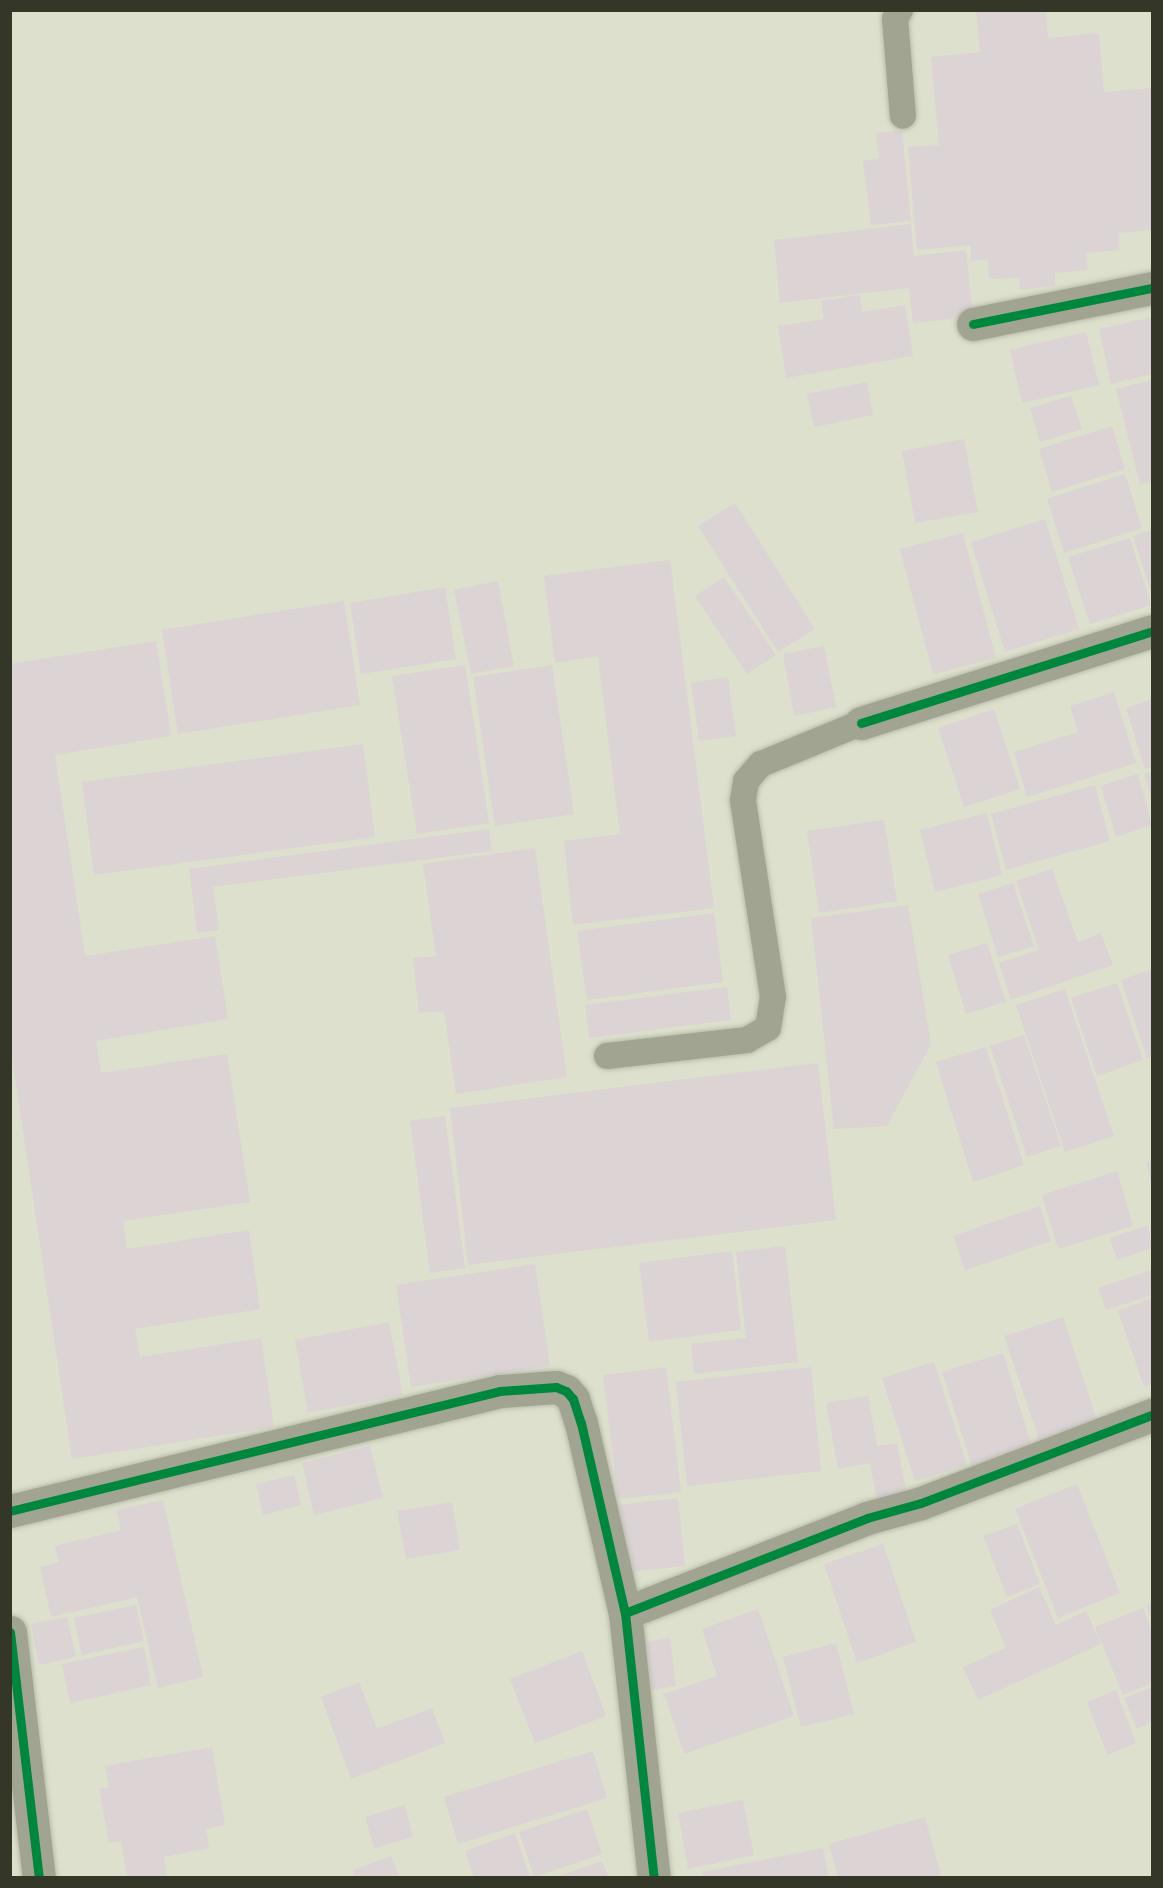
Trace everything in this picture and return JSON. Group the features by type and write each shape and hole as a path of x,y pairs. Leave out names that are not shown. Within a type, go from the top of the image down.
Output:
{"street":[{"path":"973,324 1152,288"},
{"path":"861,723 904,707 1152,631"},
{"path":"10,1511 500,1391 556,1387 566,1391 573,1399 578,1415 625,1613 654,1878"},
{"path":"625,1613 867,1518 921,1503 1152,1415"},
{"path":"10,1632 39,1878"}],"lane":[{"path":"900,10 895,19 903,116"},
{"path":"607,1056 747,1040 768,1028 773,996 743,800 746,781 761,764 861,723"}],"building":[{"path":"976,10 1046,10 1048,38 1099,33 1104,92 1152,88 1152,230 1118,233 1119,250 1086,253 1088,270 1055,273 1055,286 1020,290 1019,278 989,279 988,259 971,261 971,245 917,250 908,147 939,145 931,57 980,52"},
{"path":"902,130 911,221 871,225 863,161 879,159 876,133"},
{"path":"911,224 914,256 966,250 973,317 913,323 909,288 780,303 774,240"},
{"path":"860,295 862,312 905,305 913,356 786,378 778,326 824,319 821,301"},
{"path":"1152,317 1152,374 1111,384 1099,329"},
{"path":"1086,332 1099,385 1022,403 1010,350"},
{"path":"1152,380 1152,481 1140,484 1116,389"},
{"path":"867,382 873,415 814,427 807,394"},
{"path":"1071,396 1082,429 1040,442 1030,408"},
{"path":"1112,426 1125,469 1052,492 1039,449"},
{"path":"964,439 978,512 915,523 902,451"},
{"path":"1125,474 1142,528 1064,553 1047,499"},
{"path":"735,503 815,629 778,652 698,526"},
{"path":"1045,519 1079,629 1005,652 971,542"},
{"path":"1152,530 1152,595 1133,536"},
{"path":"963,533 996,658 933,674 900,549"},
{"path":"1130,538 1151,605 1090,624 1068,557"},
{"path":"670,560 714,908 573,925 564,841 620,834 598,656 555,663 544,576"},
{"path":"724,577 776,655 747,674 695,596"},
{"path":"498,581 514,666 471,674 454,590"},
{"path":"445,587 456,659 361,674 350,603"},
{"path":"344,601 360,705 178,734 162,630"},
{"path":"156,641 171,736 55,755 85,956 215,936 228,1019 96,1041 101,1073 227,1054 250,1202 123,1221 127,1249 249,1230 260,1309 135,1329 140,1357 261,1338 274,1427 72,1459 10,1044 10,664"},
{"path":"824,646 836,707 794,716 783,654"},
{"path":"465,665 489,823 417,834 392,676"},
{"path":"552,665 574,814 495,826 473,677"},
{"path":"728,677 736,736 699,741 691,683"},
{"path":"1114,692 1136,763 1027,797 1014,752 1078,732 1070,706"},
{"path":"1152,699 1152,767 1145,769 1126,708"},
{"path":"994,709 1020,789 964,807 938,728"},
{"path":"363,744 375,837 94,875 82,782"},
{"path":"1152,771 1152,800 1144,774"},
{"path":"1138,774 1152,825 1116,837 1101,786"},
{"path":"1095,785 1110,841 1006,870 991,814"},
{"path":"987,813 1002,875 935,892 920,830"},
{"path":"884,820 897,901 819,913 807,831"},
{"path":"489,829 492,851 213,887 219,930 197,933 189,869"},
{"path":"535,848 567,1077 456,1094 444,1011 419,1013 413,958 436,956 423,864"},
{"path":"1052,869 1078,942 1101,933 1113,965 1011,1000 999,963 1039,950 1016,881"},
{"path":"1013,883 1034,946 998,957 978,894"},
{"path":"908,905 931,1044 887,1126 834,1129 811,918"},
{"path":"714,913 723,982 587,1000 577,931"},
{"path":"987,943 1006,1002 966,1014 948,955"},
{"path":"1152,969 1152,1056 1147,1058 1121,980"},
{"path":"1117,983 1143,1060 1097,1076 1071,998"},
{"path":"727,987 731,1020 589,1038 585,1005"},
{"path":"1065,989 1114,1136 1065,1152 1016,1005"},
{"path":"1024,1035 1061,1146 1027,1157 990,1046"},
{"path":"986,1047 1024,1165 973,1182 936,1062"},
{"path":"818,1063 836,1220 468,1265 450,1108"},
{"path":"445,1116 465,1268 430,1273 410,1121"},
{"path":"1152,1161 1152,1184 1146,1163"},
{"path":"1117,1171 1133,1226 1058,1249 1042,1195"},
{"path":"1040,1206 1051,1241 965,1270 953,1236"},
{"path":"1148,1225 1152,1248 1117,1260 1110,1238"},
{"path":"785,1246 798,1362 694,1374 691,1344 746,1338 736,1252"},
{"path":"732,1251 741,1330 649,1342 639,1263"},
{"path":"535,1264 550,1366 411,1387 396,1285"},
{"path":"1152,1270 1152,1295 1106,1310 1098,1288"},
{"path":"1152,1298 1152,1384 1144,1387 1118,1311"},
{"path":"1063,1317 1100,1429 1042,1448 1004,1336"},
{"path":"389,1322 403,1395 308,1413 295,1340"},
{"path":"1003,1353 1034,1453 974,1472 942,1372"},
{"path":"934,1362 967,1465 915,1481 882,1378"},
{"path":"666,1367 681,1492 618,1499 603,1375"},
{"path":"811,1367 821,1471 687,1486 676,1382"},
{"path":"868,1396 877,1446 897,1443 908,1501 878,1507 870,1463 838,1469 826,1403"},
{"path":"370,1446 383,1498 314,1515 302,1463"},
{"path":"294,1475 301,1505 263,1515 256,1484"},
{"path":"1077,1484 1120,1593 1058,1618 1015,1509"},
{"path":"678,1498 685,1566 627,1572 619,1505"},
{"path":"163,1500 203,1677 158,1688 137,1597 51,1617 40,1567 59,1562 55,1546 121,1530 117,1510"},
{"path":"452,1502 460,1550 406,1559 397,1511"},
{"path":"1017,1524 1040,1584 1007,1597 983,1536"},
{"path":"883,1544 916,1642 857,1663 824,1564"},
{"path":"1039,1587 1056,1625 1086,1611 1101,1644 978,1700 963,1667 1006,1648 990,1610"},
{"path":"1152,1603 1152,1621 1146,1606"},
{"path":"136,1605 144,1641 82,1655 74,1618"},
{"path":"1143,1608 1152,1631 1152,1683 1123,1695 1095,1627"},
{"path":"758,1609 794,1716 684,1754 664,1694 717,1676 702,1629"},
{"path":"67,1617 76,1657 39,1665 31,1624"},
{"path":"670,1638 676,1686 645,1691 638,1643"},
{"path":"836,1643 854,1714 801,1727 783,1657"},
{"path":"144,1647 151,1685 70,1703 62,1664"},
{"path":"582,1651 606,1716 535,1743 510,1679"},
{"path":"359,1682 377,1729 432,1708 445,1743 351,1779 321,1697"},
{"path":"1152,1687 1152,1722 1137,1729 1124,1698"},
{"path":"1116,1690 1136,1743 1107,1755 1087,1702"},
{"path":"212,1747 225,1825 206,1829 209,1848 164,1857 167,1878 127,1878 121,1841 109,1843 99,1789 109,1787 105,1766"},
{"path":"593,1751 607,1798 458,1844 444,1797"},
{"path":"743,1800 754,1855 688,1869 678,1813"},
{"path":"405,1805 413,1837 374,1848 365,1817"},
{"path":"587,1809 602,1854 534,1877 519,1832"},
{"path":"925,1817 941,1875 933,1878 838,1878 829,1844"},
{"path":"515,1833 530,1878 474,1878 465,1851"},
{"path":"823,1848 829,1878 703,1878 702,1872"},
{"path":"391,1856 400,1878 355,1878 353,1870"},
{"path":"602,1861 609,1878 556,1878 556,1877"}],"cycle path":[{"path":"973,324 1152,288"},
{"path":"861,723 1152,631"},
{"path":"10,1511 500,1391 556,1387 566,1391 573,1399 581,1423 625,1613 654,1878"},
{"path":"625,1613 867,1518 921,1503 1152,1415"},
{"path":"10,1632 39,1878"}]}
